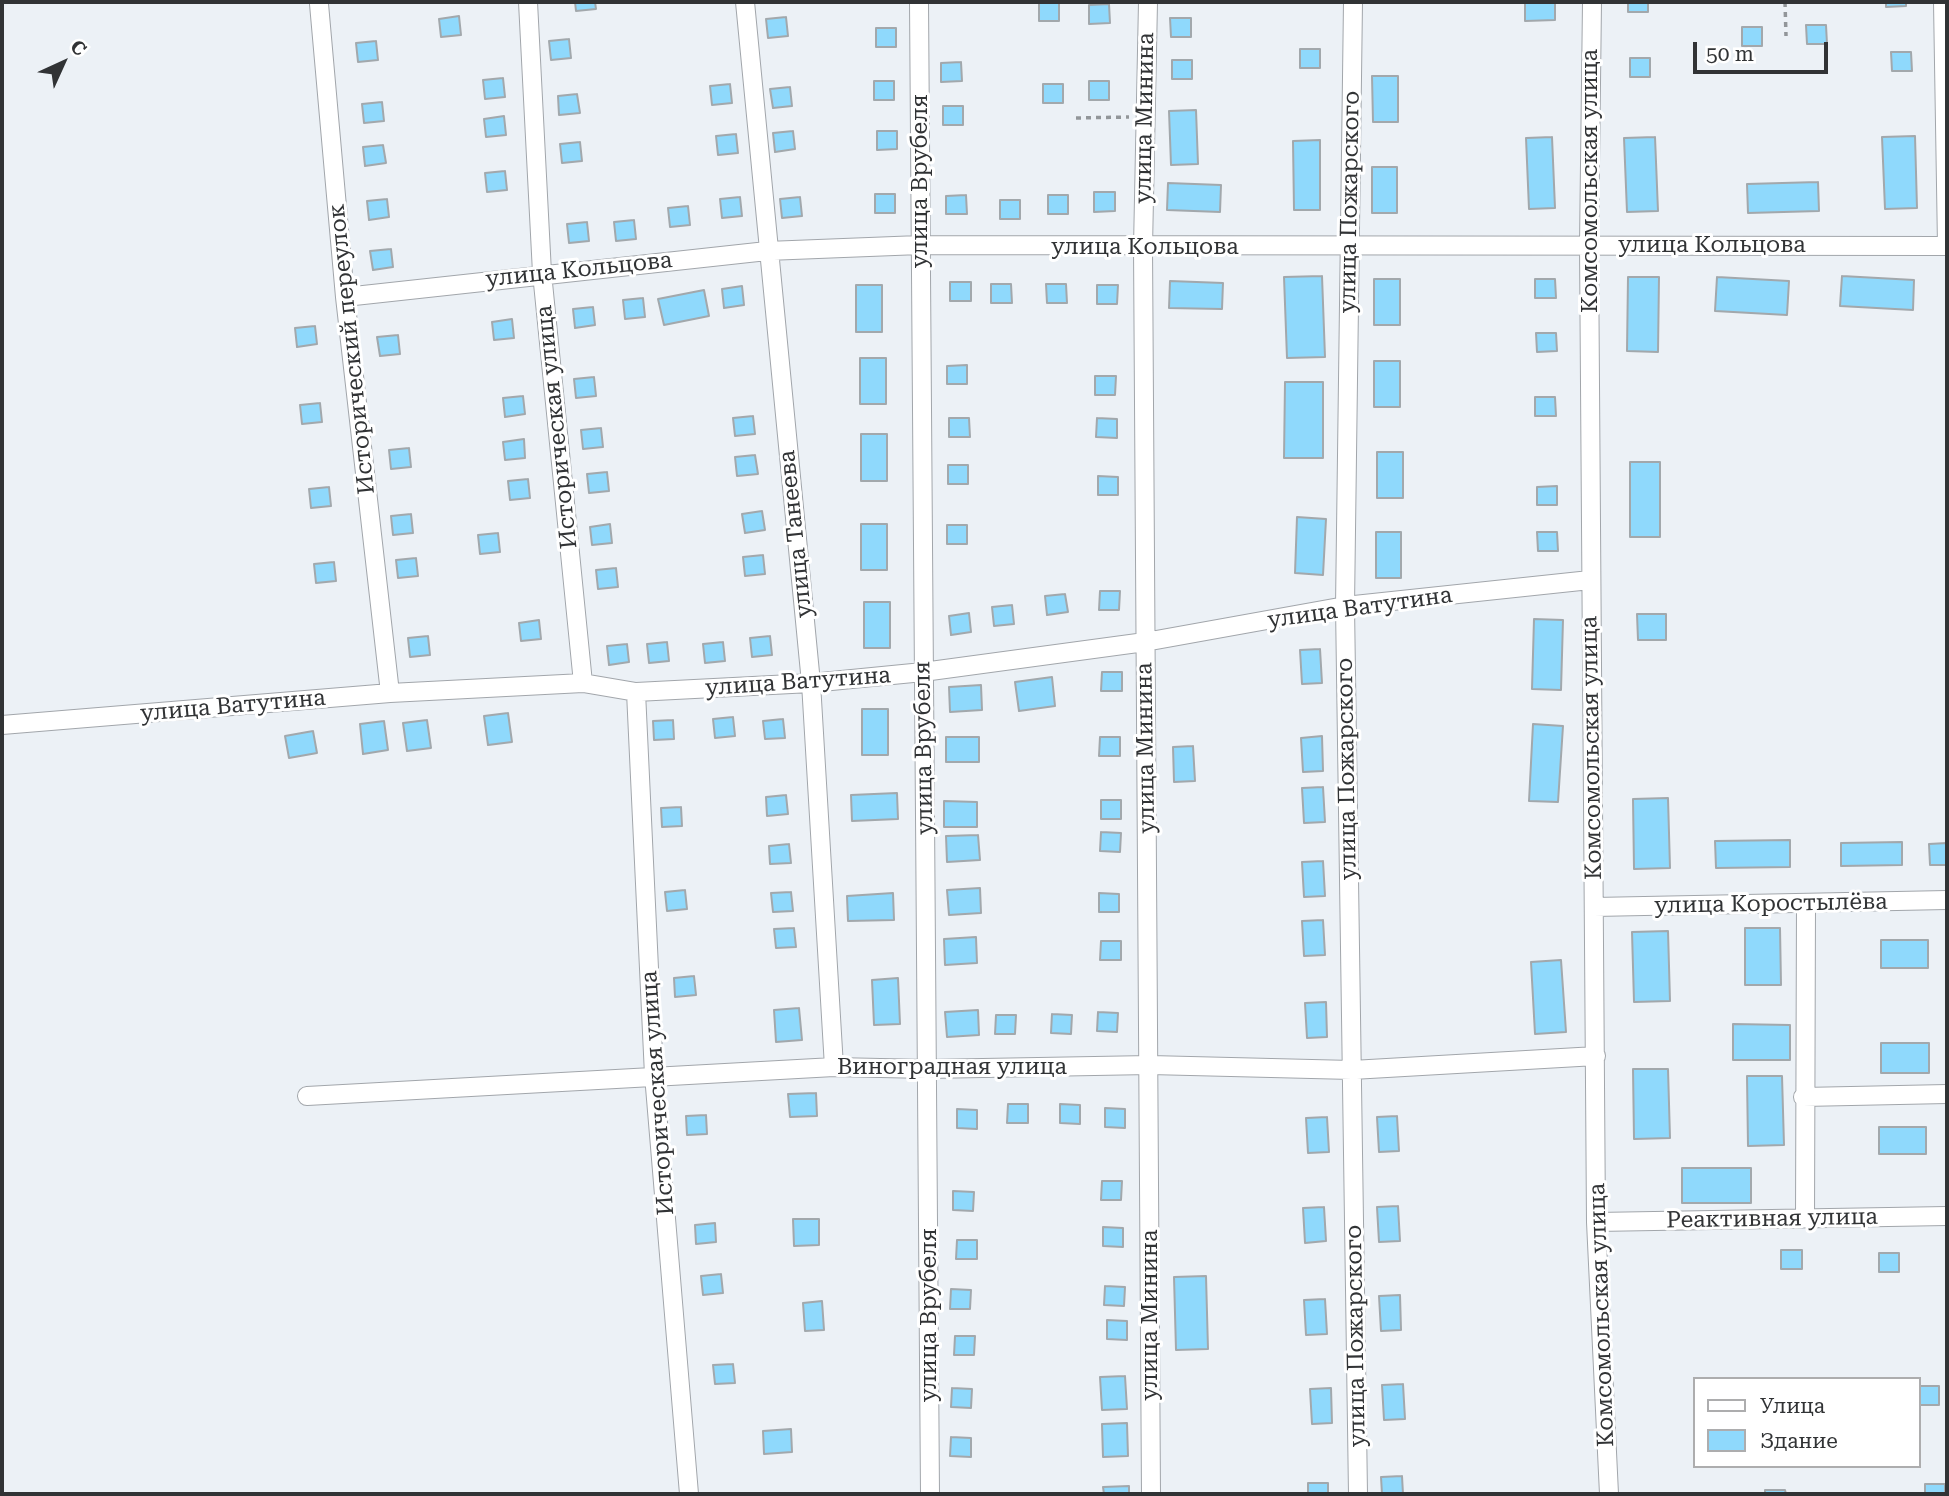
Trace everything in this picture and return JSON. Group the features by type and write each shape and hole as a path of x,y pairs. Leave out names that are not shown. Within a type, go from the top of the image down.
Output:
{"street":[{"name":"Историческая улица","path":"528,2 542,273 583,683"},
{"name":"улица Танеева","path":"745,2 767,251 811,682 834,1067"},
{"name":"улица Врубеля","path":"919,2 930,1494"},
{"name":"улица Минина","path":"1148,2 1143,247 1151,1494"},
{"name":"улица Пожарского","path":"1353,2 1345,606 1358,1494"},
{"name":"Комсомольская улица","path":"1592,2 1589,245 1590,580 1596,1222 1609,1494"},
{"path":"1943,2 1947,246"},
{"name":"Исторический переулок","path":"320,4 345,297 390,693"},
{"name":"улица Кольцова","path":"345,297 542,273 767,251 920,245 1350,248 1589,245 1947,246"},
{"name":"улица Ватутина","path":"2,725 390,693 583,683 636,692 811,682 923,672 1145,642 1345,606 1590,580"},
{"name":"Историческая улица","path":"636,692 654,1075 689,1494"},
{"name":"улица Коростылёва","path":"1594,907 1806,905 1947,900"},
{"path":"1805,1217 1806,905"},
{"name":"Виноградная улица","path":"307,1096 834,1067 927,1069 1150,1065 1352,1070 1596,1056"},
{"path":"1804,1097 1947,1094"},
{"name":"Реактивная улица","path":"1596,1222 1947,1216"}],"path":[{"path":"1785,2 1786,36"},
{"path":"1076,118 1146,117"}],"building":[{"path":"575,2 595,2 596,9 576,11"},
{"path":"1039,2 1059,2 1059,21 1039,21"},
{"path":"1525,2 1555,2 1555,20 1525,21"},
{"path":"1628,2 1648,2 1648,12 1628,12"},
{"path":"1886,2 1906,2 1906,6 1886,7"},
{"path":"1109,4 1110,23 1089,24 1089,5"},
{"path":"459,16 461,35 441,37 439,19"},
{"path":"786,17 788,36 768,38 766,19"},
{"path":"1170,18 1191,18 1191,37 1171,37"},
{"path":"1806,25 1826,25 1827,44 1807,44"},
{"path":"1742,27 1762,27 1762,46 1742,46"},
{"path":"876,28 896,28 896,47 876,47"},
{"path":"569,39 571,58 551,60 549,41"},
{"path":"376,41 378,60 358,62 356,43"},
{"path":"1300,49 1320,49 1320,68 1300,68"},
{"path":"1891,52 1911,52 1912,71 1892,71"},
{"path":"1630,58 1650,58 1650,77 1630,77"},
{"path":"1172,60 1192,60 1192,79 1172,79"},
{"path":"961,62 962,81 941,82 941,63"},
{"path":"1372,76 1398,76 1398,122 1373,122"},
{"path":"503,78 505,97 485,99 483,80"},
{"path":"874,81 894,81 894,100 874,100"},
{"path":"1089,81 1109,81 1109,100 1089,100"},
{"path":"730,84 732,103 712,105 710,86"},
{"path":"1043,84 1063,84 1063,103 1043,103"},
{"path":"790,87 792,106 773,108 770,89"},
{"path":"577,94 580,113 559,115 558,96"},
{"path":"382,102 384,121 364,123 362,104"},
{"path":"943,106 963,106 963,125 943,125"},
{"path":"1196,110 1198,164 1171,165 1169,111"},
{"path":"504,116 506,135 486,137 484,119"},
{"path":"793,131 795,149 775,152 773,133"},
{"path":"877,131 897,131 897,149 877,150"},
{"path":"736,134 738,153 718,155 716,136"},
{"path":"1915,136 1917,208 1885,209 1882,137"},
{"path":"1552,137 1555,208 1529,209 1526,138"},
{"path":"1655,137 1658,211 1627,212 1624,138"},
{"path":"1320,140 1320,210 1294,210 1293,141"},
{"path":"580,142 582,161 562,163 560,144"},
{"path":"383,145 386,163 365,166 363,147"},
{"path":"1372,167 1397,167 1397,213 1372,213"},
{"path":"505,171 507,190 487,192 485,173"},
{"path":"1818,182 1819,211 1748,213 1747,184"},
{"path":"1168,183 1221,185 1220,212 1167,210"},
{"path":"1094,192 1115,192 1115,211 1094,212"},
{"path":"875,194 895,194 895,213 875,213"},
{"path":"966,195 967,214 946,214 946,196"},
{"path":"1048,195 1068,195 1068,214 1048,214"},
{"path":"740,197 742,216 722,218 720,199"},
{"path":"800,197 802,216 782,218 780,199"},
{"path":"387,199 389,217 369,220 367,201"},
{"path":"1000,200 1020,200 1020,219 1000,219"},
{"path":"688,206 690,225 670,227 668,208"},
{"path":"634,220 636,239 616,241 614,222"},
{"path":"587,222 589,241 569,243 567,224"},
{"path":"391,249 393,267 373,270 370,251"},
{"path":"1322,276 1325,357 1287,358 1284,277"},
{"path":"1842,276 1914,280 1913,310 1840,306"},
{"path":"1628,277 1659,277 1658,352 1627,351"},
{"path":"1717,277 1789,281 1787,315 1715,311"},
{"path":"1374,279 1400,279 1400,325 1374,325"},
{"path":"1535,279 1555,279 1556,298 1535,298"},
{"path":"1170,281 1223,283 1222,309 1169,308"},
{"path":"950,282 971,282 971,301 950,301"},
{"path":"991,284 1011,284 1012,303 991,303"},
{"path":"1046,284 1066,284 1067,303 1047,303"},
{"path":"856,285 882,285 882,332 856,332"},
{"path":"1097,285 1118,285 1117,304 1097,304"},
{"path":"742,286 744,305 724,308 722,289"},
{"path":"704,290 709,316 664,325 658,299"},
{"path":"643,298 645,317 625,319 623,300"},
{"path":"593,307 595,325 575,328 573,309"},
{"path":"512,319 514,338 494,340 492,322"},
{"path":"315,326 317,344 297,347 295,328"},
{"path":"1536,333 1556,333 1557,351 1537,352"},
{"path":"398,335 400,354 380,356 377,337"},
{"path":"860,358 886,358 886,404 860,404"},
{"path":"1374,361 1400,361 1400,407 1374,407"},
{"path":"967,365 967,384 947,384 947,366"},
{"path":"1095,376 1116,376 1115,395 1095,395"},
{"path":"594,377 596,396 576,398 574,379"},
{"path":"1285,382 1323,382 1323,458 1284,458"},
{"path":"523,396 525,414 505,417 503,398"},
{"path":"1535,397 1555,397 1556,416 1535,416"},
{"path":"320,403 322,422 302,424 300,405"},
{"path":"753,416 755,434 735,436 733,418"},
{"path":"949,418 969,418 970,437 949,437"},
{"path":"1097,418 1117,419 1117,438 1096,437"},
{"path":"601,428 603,447 583,449 581,430"},
{"path":"861,434 887,434 887,481 861,481"},
{"path":"524,439 525,458 505,460 503,442"},
{"path":"409,448 411,467 391,469 389,450"},
{"path":"1377,452 1403,452 1403,498 1377,498"},
{"path":"755,455 758,474 737,476 735,457"},
{"path":"1630,462 1660,462 1660,537 1630,537"},
{"path":"948,465 968,465 968,484 948,484"},
{"path":"607,472 609,491 589,493 587,474"},
{"path":"1098,476 1118,477 1118,495 1098,495"},
{"path":"528,479 530,498 510,500 508,481"},
{"path":"1557,486 1557,505 1537,505 1537,487"},
{"path":"329,487 331,506 311,508 309,489"},
{"path":"762,511 765,530 745,533 742,514"},
{"path":"411,514 413,533 393,535 391,516"},
{"path":"1297,517 1326,519 1323,575 1295,573"},
{"path":"610,524 612,543 592,545 590,527"},
{"path":"861,524 887,524 887,570 861,570"},
{"path":"947,525 967,525 967,544 947,544"},
{"path":"1376,532 1401,532 1401,578 1376,578"},
{"path":"1537,532 1557,532 1558,551 1538,551"},
{"path":"498,533 500,552 480,554 478,535"},
{"path":"763,555 765,574 745,576 743,557"},
{"path":"416,558 418,576 398,578 396,560"},
{"path":"334,562 336,581 316,583 314,564"},
{"path":"616,568 618,587 598,589 596,570"},
{"path":"1100,591 1120,591 1119,610 1099,610"},
{"path":"1065,594 1068,612 1047,615 1045,596"},
{"path":"864,602 890,602 890,648 864,648"},
{"path":"1012,605 1014,624 994,626 992,607"},
{"path":"969,613 971,632 951,635 949,616"},
{"path":"1637,614 1666,614 1666,640 1638,640"},
{"path":"1534,619 1563,620 1561,690 1532,689"},
{"path":"539,620 541,639 521,641 519,623"},
{"path":"428,636 430,655 410,657 408,638"},
{"path":"770,636 772,655 752,657 750,638"},
{"path":"667,642 669,661 649,663 647,644"},
{"path":"723,642 725,661 705,663 703,644"},
{"path":"627,644 629,662 609,665 607,646"},
{"path":"1320,649 1322,683 1302,684 1300,650"},
{"path":"1102,672 1122,672 1122,691 1101,691"},
{"path":"1052,677 1055,706 1019,711 1015,682"},
{"path":"981,685 982,710 950,712 949,687"},
{"path":"862,709 888,709 888,755 862,755"},
{"path":"508,713 512,742 488,745 484,716"},
{"path":"733,717 735,736 715,738 713,719"},
{"path":"783,719 785,738 765,739 763,721"},
{"path":"427,720 431,748 407,751 403,723"},
{"path":"673,720 674,739 654,740 653,721"},
{"path":"384,721 388,750 363,754 360,724"},
{"path":"1533,724 1563,726 1558,802 1529,801"},
{"path":"313,731 317,753 289,758 285,736"},
{"path":"1322,736 1323,771 1303,772 1301,738"},
{"path":"946,737 979,737 979,762 946,762"},
{"path":"1100,737 1120,737 1120,756 1099,756"},
{"path":"1193,746 1195,781 1174,782 1173,747"},
{"path":"1323,787 1325,822 1304,823 1302,788"},
{"path":"897,793 898,819 852,821 851,795"},
{"path":"786,795 788,814 767,816 766,797"},
{"path":"1668,798 1670,868 1634,869 1633,799"},
{"path":"1101,800 1121,800 1121,819 1101,819"},
{"path":"944,801 977,802 977,827 944,827"},
{"path":"681,807 682,826 662,827 661,808"},
{"path":"1101,832 1121,833 1120,852 1100,851"},
{"path":"978,835 980,860 947,862 946,836"},
{"path":"1790,840 1790,867 1716,868 1715,841"},
{"path":"1902,842 1902,865 1841,866 1841,843"},
{"path":"1947,843 1947,865 1930,865 1929,844"},
{"path":"789,844 791,863 770,864 769,846"},
{"path":"1323,861 1325,896 1304,897 1302,862"},
{"path":"980,888 981,913 949,915 947,890"},
{"path":"685,890 687,909 667,911 665,892"},
{"path":"791,892 793,911 773,912 771,893"},
{"path":"893,893 894,920 848,921 847,896"},
{"path":"1099,893 1119,894 1119,912 1099,912"},
{"path":"1323,920 1325,955 1304,956 1302,921"},
{"path":"794,928 796,947 776,948 774,929"},
{"path":"1745,928 1780,928 1781,985 1745,985"},
{"path":"1668,931 1670,1001 1634,1002 1632,932"},
{"path":"976,937 977,963 945,965 944,939"},
{"path":"1881,940 1928,940 1928,968 1881,968"},
{"path":"1101,941 1121,941 1121,960 1100,960"},
{"path":"1561,960 1566,1032 1535,1034 1531,962"},
{"path":"694,976 696,995 675,997 674,978"},
{"path":"898,978 900,1024 874,1025 872,980"},
{"path":"1326,1002 1327,1037 1307,1038 1305,1003"},
{"path":"799,1008 802,1040 776,1042 774,1010"},
{"path":"978,1010 979,1035 947,1037 945,1012"},
{"path":"1098,1012 1118,1013 1117,1032 1097,1031"},
{"path":"1052,1014 1072,1015 1071,1034 1051,1033"},
{"path":"996,1015 1016,1015 1015,1034 995,1034"},
{"path":"1733,1024 1790,1025 1790,1060 1733,1060"},
{"path":"1881,1043 1929,1043 1929,1073 1881,1073"},
{"path":"1633,1069 1668,1069 1670,1138 1634,1139"},
{"path":"1747,1076 1782,1076 1784,1145 1748,1146"},
{"path":"816,1093 817,1116 790,1117 788,1094"},
{"path":"1008,1104 1028,1104 1028,1123 1007,1123"},
{"path":"1060,1104 1080,1105 1080,1124 1060,1123"},
{"path":"1105,1108 1125,1109 1125,1128 1105,1127"},
{"path":"957,1109 977,1110 977,1129 957,1128"},
{"path":"706,1115 707,1134 687,1135 686,1116"},
{"path":"1397,1116 1399,1151 1379,1152 1377,1117"},
{"path":"1327,1117 1329,1152 1308,1153 1306,1118"},
{"path":"1879,1127 1926,1127 1926,1154 1879,1154"},
{"path":"1682,1168 1751,1168 1751,1203 1682,1203"},
{"path":"1102,1181 1122,1181 1121,1200 1101,1200"},
{"path":"953,1191 974,1192 973,1211 953,1210"},
{"path":"1398,1206 1400,1241 1379,1242 1377,1207"},
{"path":"1324,1207 1326,1241 1305,1243 1303,1208"},
{"path":"793,1219 819,1219 819,1245 794,1246"},
{"path":"715,1223 716,1242 696,1244 695,1225"},
{"path":"1103,1227 1123,1228 1123,1247 1103,1246"},
{"path":"957,1240 977,1240 977,1259 956,1259"},
{"path":"1781,1250 1802,1250 1802,1269 1781,1269"},
{"path":"1879,1253 1899,1253 1899,1272 1879,1272"},
{"path":"721,1274 723,1293 703,1295 701,1276"},
{"path":"1206,1276 1208,1349 1176,1350 1174,1277"},
{"path":"1105,1286 1125,1287 1124,1306 1104,1305"},
{"path":"951,1289 971,1290 970,1309 950,1309"},
{"path":"1400,1295 1401,1330 1381,1331 1379,1296"},
{"path":"1325,1299 1327,1334 1306,1335 1304,1300"},
{"path":"822,1301 824,1330 805,1331 803,1303"},
{"path":"1107,1320 1127,1321 1127,1340 1107,1339"},
{"path":"955,1336 975,1336 974,1355 954,1355"},
{"path":"733,1364 735,1383 715,1384 713,1365"},
{"path":"1125,1376 1127,1409 1102,1410 1100,1377"},
{"path":"1403,1384 1405,1419 1384,1420 1382,1385"},
{"path":"1921,1386 1939,1386 1939,1405 1921,1405"},
{"path":"952,1388 972,1389 971,1408 951,1407"},
{"path":"1331,1388 1332,1423 1312,1424 1310,1389"},
{"path":"1127,1423 1128,1456 1103,1457 1102,1424"},
{"path":"791,1429 792,1452 764,1454 763,1431"},
{"path":"951,1437 971,1438 971,1457 950,1456"},
{"path":"1402,1476 1403,1494 1382,1494 1381,1477"},
{"path":"1308,1483 1328,1483 1328,1494 1308,1494"},
{"path":"1925,1484 1945,1484 1945,1494 1925,1494"},
{"path":"1129,1486 1129,1494 1104,1494 1103,1487"},
{"path":"1765,1490 1785,1490 1786,1494 1765,1494"}]}
